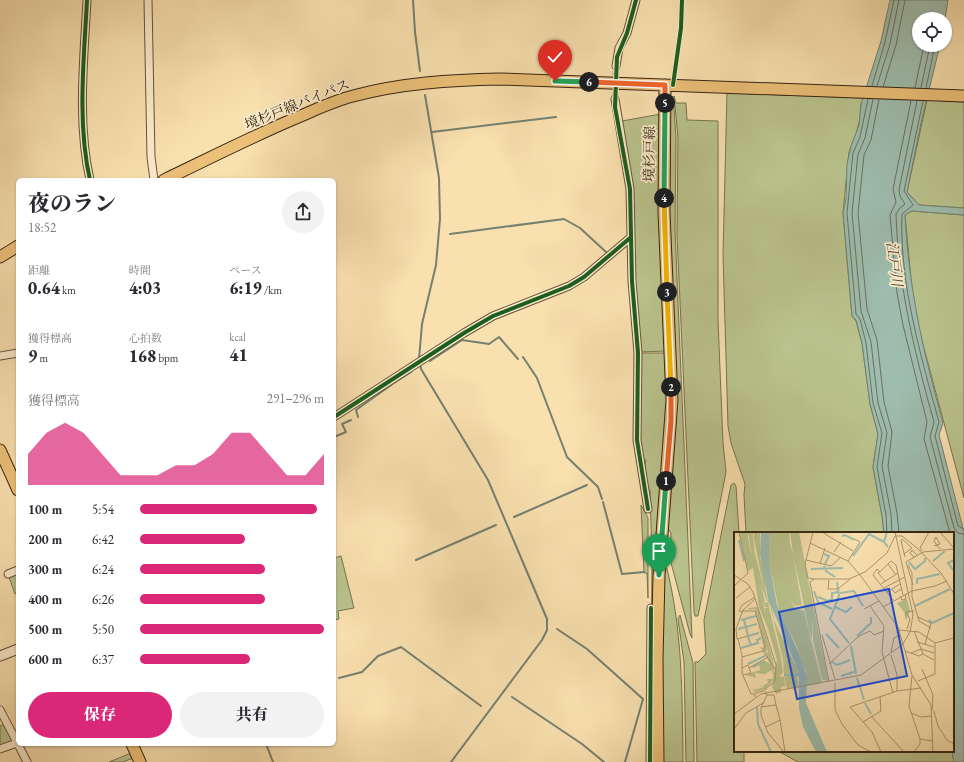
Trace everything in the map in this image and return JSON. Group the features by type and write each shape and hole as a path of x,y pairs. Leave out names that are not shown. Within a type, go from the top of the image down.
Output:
{"main road":[{"name":"境杉戸線バイパス","path":"168,178 220,152 327,105 380,90 435,81 493,79 665,85"},
{"path":"665,85 964,96"},
{"name":"境杉戸線","path":"658,762 657,659 659,575 672,400 664,220 665,85"},
{"path":"0,257 16,247"},
{"path":"0,450 16,486"},
{"path":"133,746 140,762"}],"street":[{"path":"87,0 83,145 90,178"},
{"path":"148,0 151,157 154,178"},
{"path":"616,66 618,53 627,33 636,0"},
{"path":"615,99 630,188 630,238 638,353 637,440 648,509"},
{"path":"336,416 493,316 569,286 584,277 630,238"},
{"path":"0,356 16,353"},
{"path":"8,574 16,571"},
{"path":"650,762 651,608"},
{"path":"0,656 16,650"},
{"path":"0,710 16,740"},
{"path":"0,749 16,745"},
{"path":"19,746 27,762"}],"green space":[{"path":"727,93 864,98 861,104 861,114 856,135 849,152 843,213 852,316 856,321 862,343 870,404 878,434 873,467 884,532 746,532 744,495 745,484 731,443 728,426 723,255"},
{"path":"673,96 676,137 675,230 692,638 670,559 671,533 665,525 667,502 670,99"},
{"path":"674,96 676,103 686,103 687,120 718,121 718,320 723,443 726,472 698,616 695,616 694,611 677,235 678,137"},
{"path":"927,100 964,102 964,208 919,205 907,192"},
{"path":"661,114 666,351 640,352 622,121"},
{"path":"912,211 964,215 964,498 917,322 912,290 905,215"},
{"path":"640,353 666,353 668,384 651,697 652,558 650,490 647,489 644,471 646,460 642,460 638,433"},
{"path":"734,483 736,486 739,532 734,532 734,752 744,752 744,762 697,762 695,662 698,662 706,654 704,620 731,485"},
{"path":"641,505 648,518 648,598 647,573 644,573"},
{"path":"341,556 354,608 338,611 339,619 336,620 336,557"},
{"path":"665,561 671,586 678,636 682,686 683,762 661,762 661,620"},
{"path":"16,574 16,594 15,594 9,577"},
{"path":"680,615 693,663 694,762 686,762 684,662 678,619"},
{"path":"5,724 13,739 12,742 0,746 0,726"},
{"path":"780,752 952,752 954,762 798,762"},
{"path":"131,753 133,758 123,762 109,762"}],"water":[{"name":"江戸川","path":"890,0 948,0 946,12 912,12 912,52 938,52 922,118 907,192 919,205 964,208 964,215 912,211 905,215 910,269 918,320 929,371 943,423 939,435 964,532 964,762 954,762 952,752 954,752 954,532 884,532 873,467 878,434 870,404 862,343 856,320 852,316 843,213 846,198 847,164 851,146 859,125 861,104 881,41"}],"waterway":[{"path":"413,0 420,71"},
{"path":"419,359 422,324 436,265 440,219 439,178 425,95"},
{"path":"432,132 556,117"},
{"path":"450,234 564,219 580,228 606,252"},
{"path":"430,361 462,340 489,344 499,337 518,359"},
{"path":"523,357 537,378 567,457 598,487 602,499"},
{"path":"420,363 421,369 488,480 547,619 547,630 542,640 451,762"},
{"path":"358,417 356,410 411,372"},
{"path":"336,436 346,432 342,424 351,420"},
{"path":"514,517 587,485"},
{"path":"603,502 622,574 644,572"},
{"path":"416,560 496,525"},
{"path":"557,629 587,649 643,699 625,762"},
{"path":"339,678 362,672 378,656 401,647 481,706"},
{"path":"512,697 582,744 604,762"},
{"path":"267,746 273,762"}],"tunnel":[{"path":"615,99 616,66"}],"cycle path":[{"path":"87,0 82,90 84,136 90,178"},
{"path":"636,0 627,33 617,57 615,107 630,189 632,281 638,353 637,440 648,509"},
{"path":"673,85 681,28 682,0"},
{"path":"336,416 493,316 569,286 584,277 630,238"},
{"path":"650,762 651,608"}],"route":[{"path":"555,81 665,85 664,249 672,400 659,575"}]}
